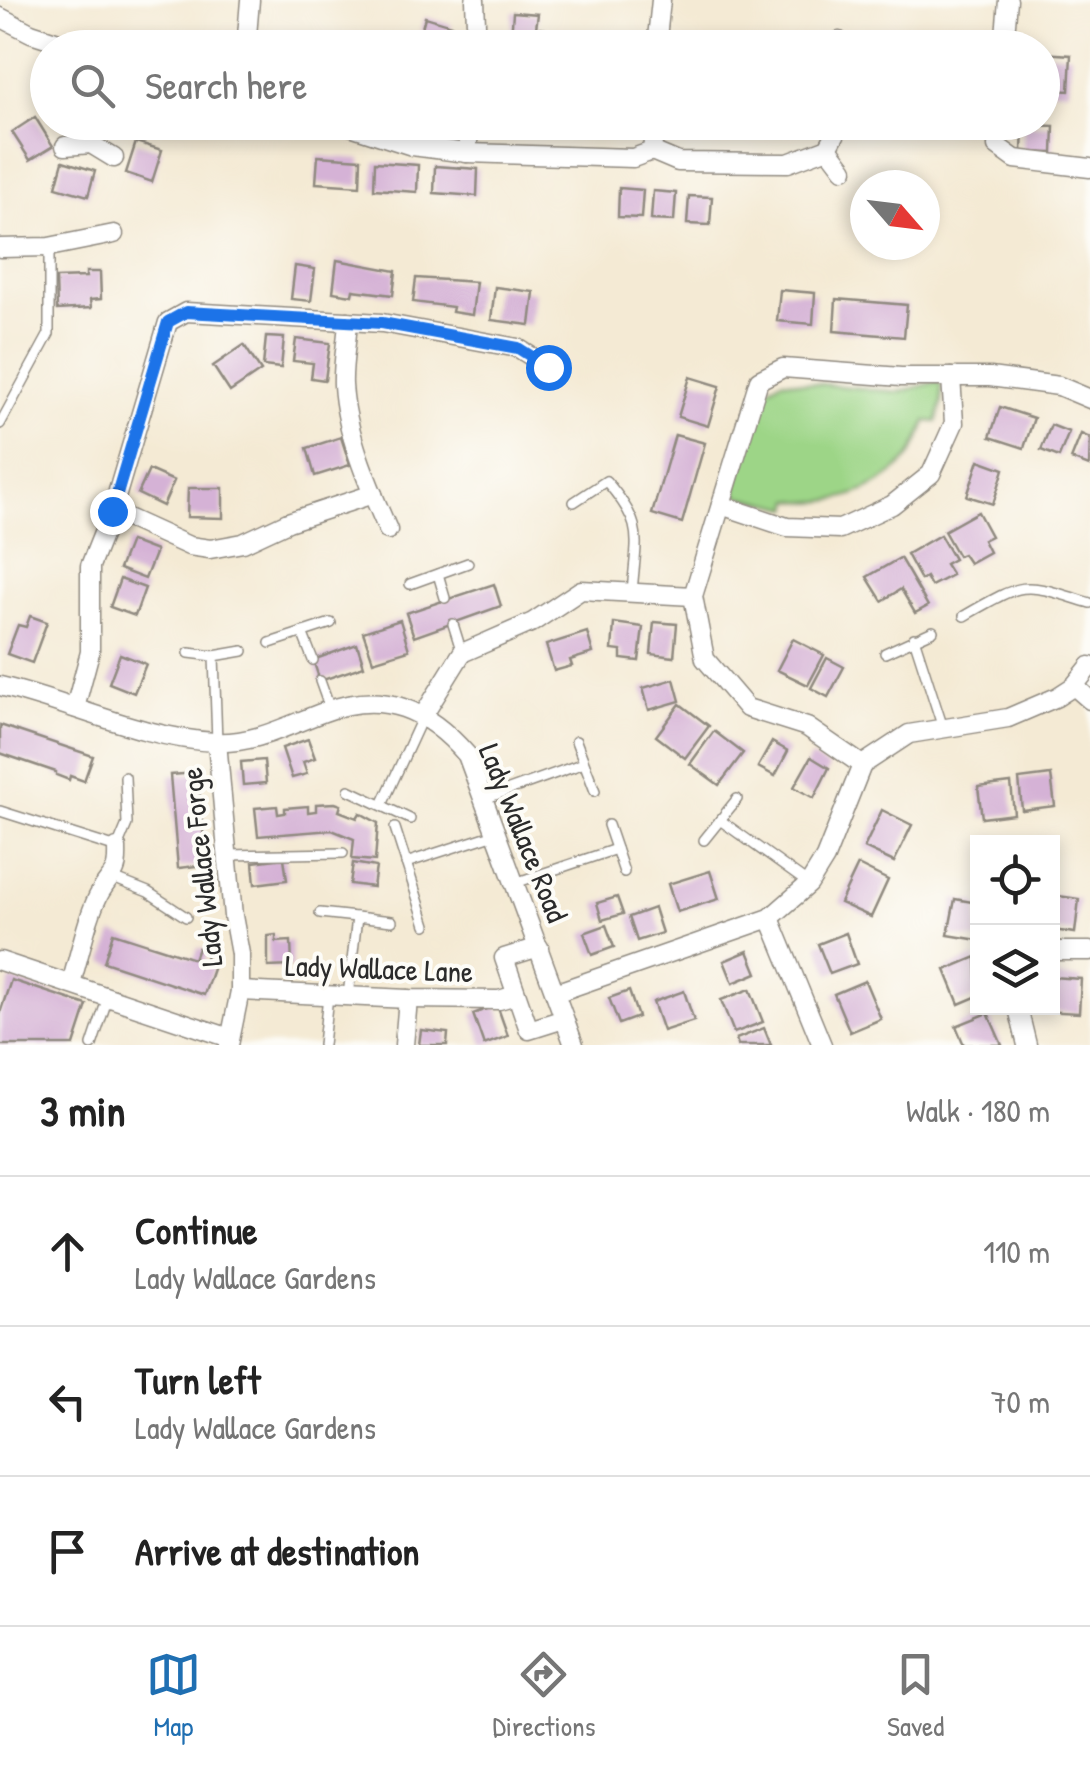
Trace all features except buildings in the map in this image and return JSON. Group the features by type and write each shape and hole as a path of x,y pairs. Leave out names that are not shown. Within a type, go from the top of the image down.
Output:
{"street":[{"path":"248,30 250,0"},
{"path":"475,0 476,30"},
{"path":"658,30 661,0"},
{"path":"1006,30 1008,0"},
{"path":"0,17 30,32"},
{"path":"91,144 92,140"},
{"path":"394,140 467,153 633,158 652,152 678,162 788,164 828,148 832,140"},
{"path":"467,153 468,140"},
{"path":"652,152 654,140"},
{"path":"998,140 998,146 1015,160 1090,168"},
{"path":"65,146 91,144 114,158"},
{"path":"828,148 844,168"},
{"path":"0,248 49,247 114,234"},
{"path":"75,708 90,652 90,566 112,511 168,322 186,312 382,323 518,348 548,367"},
{"path":"348,322 343,383 347,411 388,530"},
{"path":"862,765 807,727 747,708 705,659 693,596 759,380 783,368 990,378 1059,386 1090,398"},
{"path":"721,505 787,528 840,529 892,505 931,474 954,423 951,377"},
{"path":"112,511 189,546 210,550 242,543 288,522 373,494"},
{"path":"423,716 462,653 533,622 581,590 693,596"},
{"path":"555,993 770,918 809,884 825,858 862,765 909,734 1008,718 1057,698 1074,686 1090,666"},
{"name":"Lady Wallace Road","path":"0,686 170,737 217,742 254,740 330,709 367,703 397,706 443,728 467,755 574,1045"},
{"path":"1074,686 1090,700"},
{"name":"Lady Wallace Forge","path":"217,742 240,954 240,991 230,1042"},
{"path":"71,983 101,890 113,878 118,848"},
{"path":"770,918 822,1045"},
{"name":"Lady Wallace Road","path":"516,994 504,958 539,947"},
{"path":"1060,952 1090,951"},
{"path":"0,961 230,1042"},
{"name":"Lady Wallace Lane","path":"240,991 498,1000 516,994"},
{"path":"516,994 529,1030 564,1019"},
{"path":"404,1045 408,999"},
{"path":"1020,1015 1027,1045"}],"lane":[{"path":"0,424 49,334 49,247"},
{"path":"574,502 606,481 628,507 637,527 632,593"},
{"path":"410,584 468,562"},
{"path":"438,574 446,598"},
{"path":"964,616 1015,588 1032,586 1090,603"},
{"path":"270,643 331,622"},
{"path":"453,624 462,653"},
{"path":"885,653 934,631"},
{"path":"302,632 313,660"},
{"path":"914,638 943,728"},
{"path":"189,653 214,656 243,651"},
{"path":"214,656 217,742"},
{"path":"320,680 330,709"},
{"path":"382,805 423,716"},
{"path":"576,741 594,791"},
{"path":"484,799 584,763"},
{"path":"0,811 118,848 127,824 125,777"},
{"path":"350,790 410,819"},
{"path":"704,840 738,799"},
{"path":"720,820 809,884"},
{"path":"608,825 624,872"},
{"path":"395,828 426,925"},
{"path":"406,863 498,833"},
{"path":"515,883 616,850"},
{"path":"228,855 342,853"},
{"path":"113,878 148,892 186,917"},
{"path":"320,913 392,921"},
{"path":"348,996 357,917"},
{"path":"323,1045 328,995"},
{"path":"92,1045 108,996"}],"green space":[{"path":"782,380 899,392 936,382 941,385 942,402 937,422 926,421 912,453 885,479 840,498 792,500 790,508 738,496 735,489 760,399"}],"route":[{"path":"112,511 168,322 186,312 382,323 518,348 548,367"}]}
